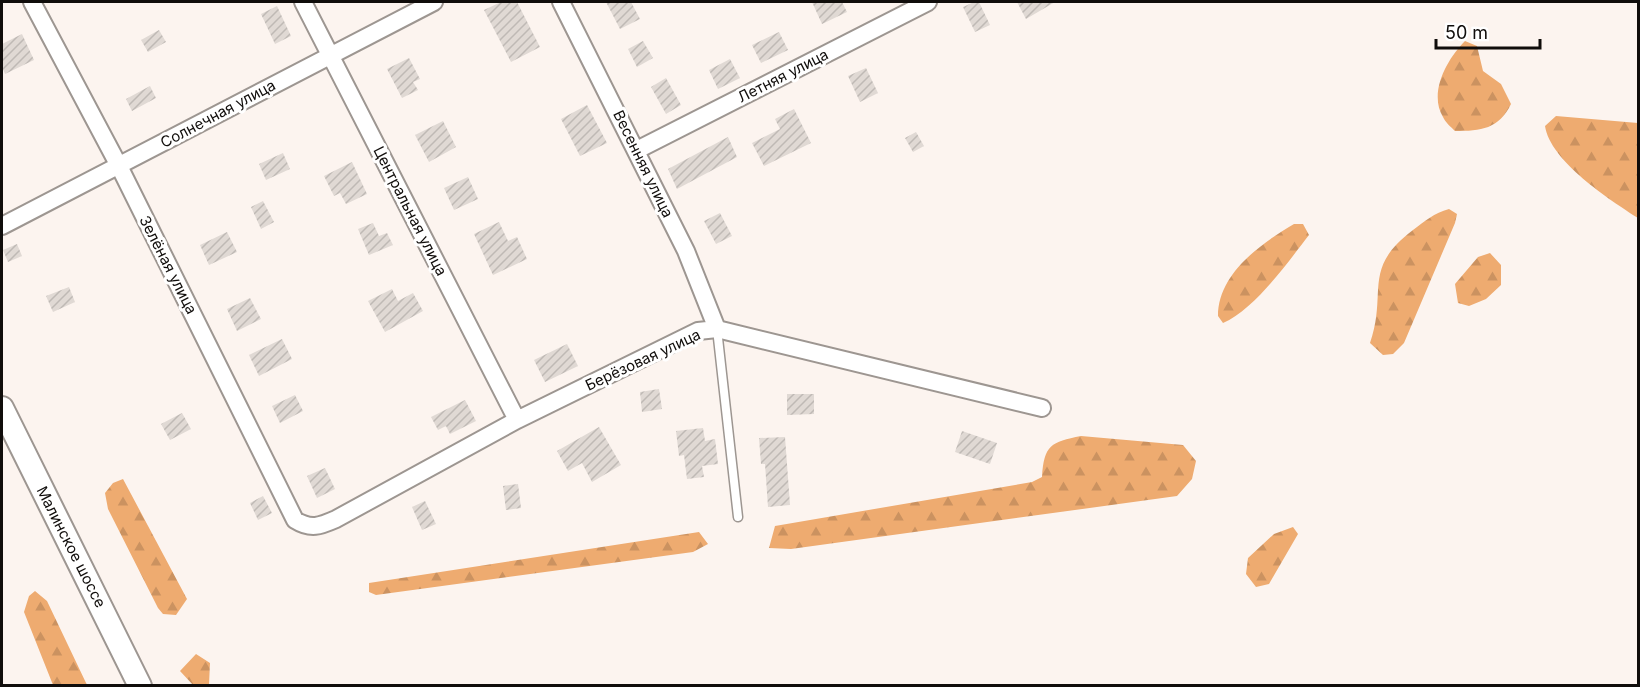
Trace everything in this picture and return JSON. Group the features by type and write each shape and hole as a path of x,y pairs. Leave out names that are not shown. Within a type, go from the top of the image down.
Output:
{"main road":[{"name":"Малинское шоссе","path":"2,408 140,686"}],"street":[{"name":"Зелёная улица","path":"32,2 118,166 295,520 305,526"},
{"name":"Центральная улица","path":"303,2 517,420"},
{"name":"Солнечная улица","path":"2,226 434,2"},
{"name":"Весенняя улица","path":"561,2 637,150 695,271 717,329"},
{"name":"Летняя улица","path":"637,150 928,2"},
{"name":"Берёзовая улица","path":"305,526 317,527 336,519 517,420 698,331 717,329 1042,408"}],"lane":[{"path":"717,329 738,517"}],"green space":[{"path":"1465,41 1477,46 1483,71 1501,84 1511,104 1495,124 1481,129 1455,131 1445,121 1439,107 1439,86 1452,57"},
{"path":"1556,116 1638,123 1638,218 1583,178 1558,153 1549,139 1545,126"},
{"path":"1449,209 1457,214 1455,223 1404,343 1393,354 1383,355 1370,343 1375,325 1381,269 1397,244 1426,220"},
{"path":"1294,224 1303,224 1309,235 1259,296 1223,323 1218,316 1220,301 1233,274 1255,251"},
{"path":"1490,253 1501,265 1501,285 1486,299 1469,306 1458,303 1455,284 1478,257"},
{"path":"1081,436 1183,445 1196,461 1192,479 1177,496 791,549 769,548 775,526 1032,482 1042,477 1045,458 1051,447 1063,440"},
{"path":"123,479 187,599 176,615 163,614 158,608 108,509 105,493 113,483"},
{"path":"1293,527 1298,534 1269,584 1256,587 1246,574 1248,558 1274,534"},
{"path":"699,532 708,544 693,552 376,595 369,592 369,583"},
{"path":"35,591 47,601 87,685 53,685 24,612 29,596"},
{"path":"196,654 210,663 209,685 193,685 180,671"}],"building":[{"path":"501,2 517,2 540,47 511,62 484,10"},
{"path":"606,2 631,2 640,19 620,29"},
{"path":"812,2 842,2 847,12 822,24"},
{"path":"979,2 990,25 975,32 963,7"},
{"path":"1017,2 1055,2 1026,19"},
{"path":"277,6 291,36 275,44 261,14"},
{"path":"159,30 166,42 148,52 141,40"},
{"path":"779,32 788,50 761,63 752,45"},
{"path":"22,34 34,60 5,74 2,67 2,44"},
{"path":"643,41 653,58 637,67 628,49"},
{"path":"409,58 420,79 413,82 418,90 402,98 387,69"},
{"path":"730,59 740,78 718,89 709,70"},
{"path":"866,68 878,93 860,102 848,76"},
{"path":"666,78 681,105 666,114 651,87"},
{"path":"150,86 156,98 132,111 126,99"},
{"path":"587,105 607,143 580,156 561,119"},
{"path":"794,109 811,143 764,166 752,143 780,129 775,119"},
{"path":"443,121 456,147 429,162 415,135"},
{"path":"916,132 924,146 913,152 905,138"},
{"path":"728,137 737,157 677,189 668,169"},
{"path":"283,153 290,169 266,180 259,164"},
{"path":"352,162 367,194 346,204 340,193 334,196 324,176"},
{"path":"468,177 478,199 454,210 444,188"},
{"path":"263,201 274,222 261,229 251,207"},
{"path":"720,213 732,236 716,244 704,221"},
{"path":"499,222 508,241 517,237 527,259 493,275 474,234"},
{"path":"373,223 379,236 387,233 393,245 369,255 358,229"},
{"path":"227,232 237,252 209,265 200,245"},
{"path":"17,244 22,256 8,262 3,250"},
{"path":"69,287 75,302 53,312 46,296"},
{"path":"392,289 398,301 413,293 423,311 385,332 368,301"},
{"path":"250,298 261,319 237,331 227,309"},
{"path":"282,339 292,359 259,376 249,355"},
{"path":"567,344 578,366 545,382 534,360"},
{"path":"659,389 662,409 642,412 640,392"},
{"path":"787,394 814,394 814,414 787,415"},
{"path":"295,395 303,411 280,423 272,406"},
{"path":"465,400 476,421 450,434 446,426 438,430 431,417"},
{"path":"182,413 191,429 170,440 161,424"},
{"path":"599,427 621,465 592,482 582,463 568,471 557,451"},
{"path":"703,428 705,441 715,439 718,464 702,466 704,477 687,479 684,455 679,456 676,431"},
{"path":"962,431 997,443 990,464 955,452"},
{"path":"785,437 790,505 768,507 765,464 761,464 759,438"},
{"path":"325,468 335,489 317,498 307,476"},
{"path":"518,484 521,508 506,510 503,486"},
{"path":"263,496 272,513 258,520 250,503"},
{"path":"425,501 436,524 422,530 412,507"}]}
